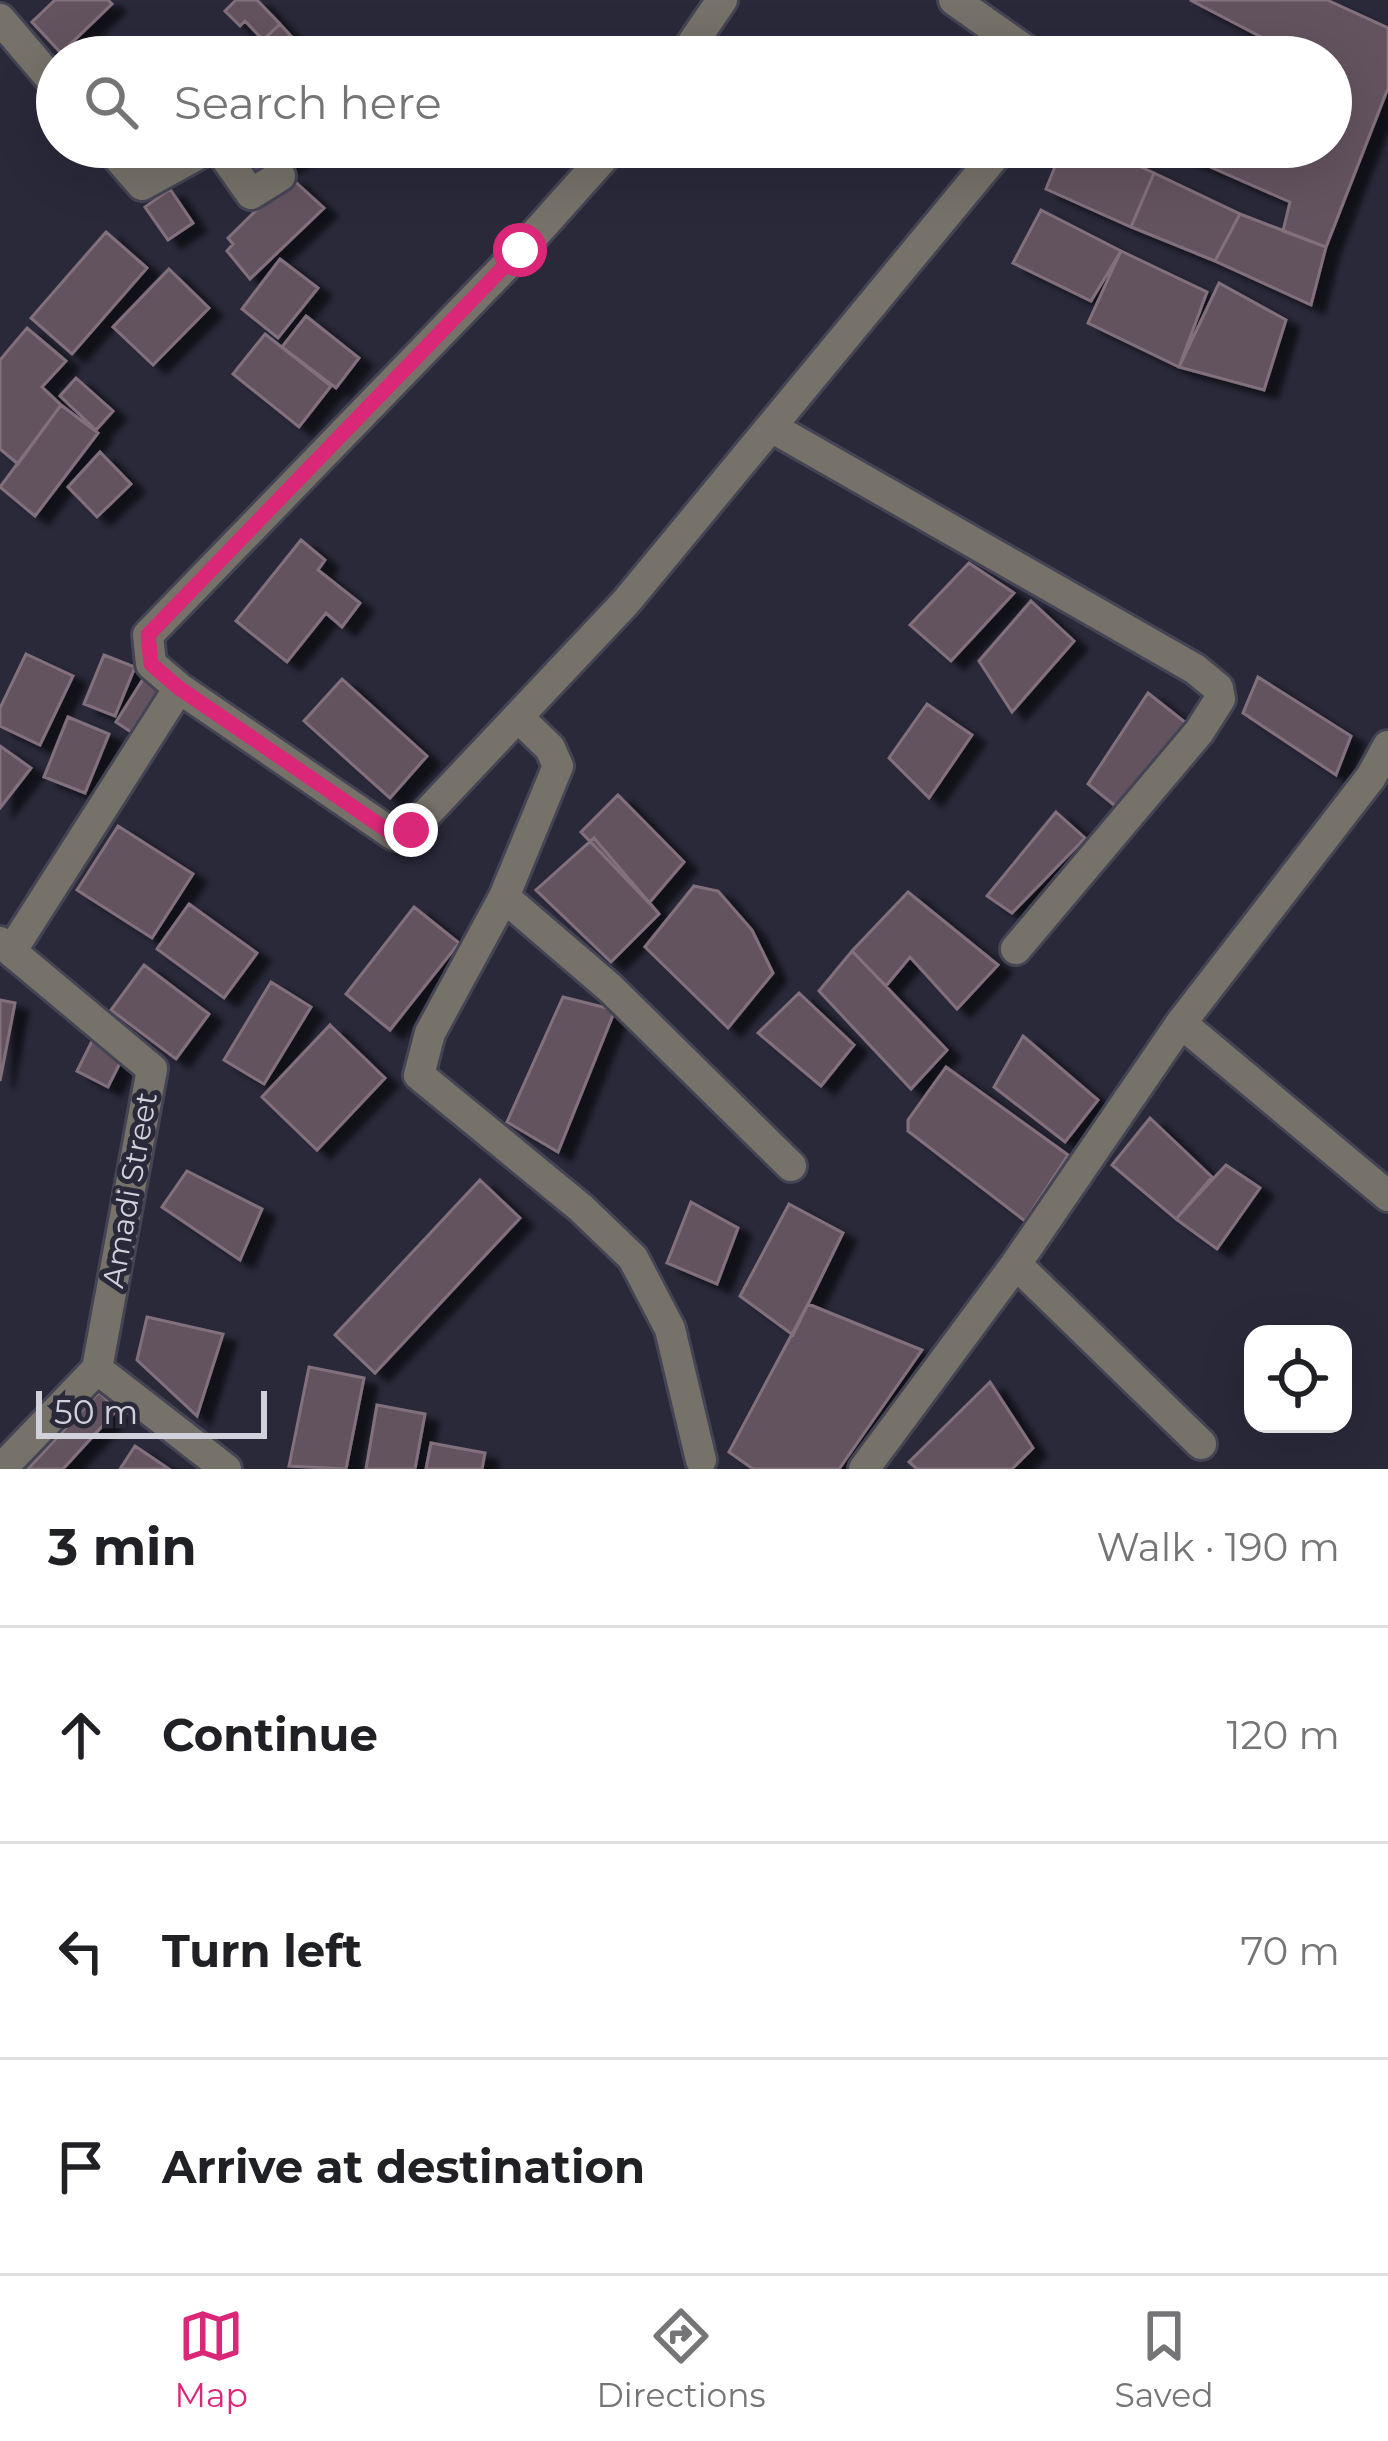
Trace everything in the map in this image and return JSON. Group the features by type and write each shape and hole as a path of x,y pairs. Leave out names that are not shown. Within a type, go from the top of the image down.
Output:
{"street":[{"path":"697,36 722,0"},
{"path":"954,0 1005,36"},
{"path":"0,19 36,61"},
{"path":"127,168 142,185 174,168"},
{"path":"231,168 251,194 280,176"},
{"path":"594,168 148,635 151,664 179,688 394,835 411,830 626,602 985,168"},
{"path":"773,428 1195,669 1218,688 1220,699 1199,731 1016,949"},
{"path":"6,946 179,688"},
{"path":"518,717 550,748 558,766 504,897 430,1033 419,1075 633,1258 670,1328 701,1460"},
{"path":"864,1469 1016,1264 1181,1023 1380,785 1388,746"},
{"path":"504,897 610,988 791,1166"},
{"name":"Amadi Street","path":"6,946 152,1070 97,1369"},
{"path":"1181,1023 1388,1196"},
{"path":"1016,1264 1202,1444"},
{"path":"1,1469 97,1369 226,1469"}],"building":[{"path":"55,0 108,0 112,4 79,36 45,36 32,22"},
{"path":"236,0 257,0 280,24 267,36 259,36 245,21 240,26 225,11"},
{"path":"1190,0 1327,0 1388,28 1388,88 1326,247 1283,231 1290,202 1213,168 1352,168 1352,36 1259,36"},
{"path":"280,24 291,36 267,36"},
{"path":"245,168 278,168 253,182"},
{"path":"1054,168 1143,168 1154,173 1131,227 1046,189"},
{"path":"1154,173 1240,214 1215,261 1131,227"},
{"path":"290,177 324,208 250,279 227,251 233,244 228,238"},
{"path":"170,189 193,223 168,240 145,207"},
{"path":"1041,210 1121,251 1091,301 1013,263"},
{"path":"1240,214 1326,247 1311,305 1215,261"},
{"path":"106,232 147,268 72,354 31,318"},
{"path":"1121,251 1207,292 1179,367 1088,323"},
{"path":"280,259 318,288 278,338 242,309"},
{"path":"169,269 209,308 153,365 113,327"},
{"path":"1219,283 1286,320 1264,390 1179,367"},
{"path":"306,316 359,358 336,388 282,347"},
{"path":"27,328 66,361 42,387 61,405 18,464 0,449 0,360"},
{"path":"265,334 331,386 299,427 233,374"},
{"path":"76,378 113,411 96,430 60,396"},
{"path":"61,405 98,433 35,516 0,487"},
{"path":"100,452 131,484 97,517 68,487"},
{"path":"301,540 325,560 318,570 360,603 342,627 326,613 287,662 236,621"},
{"path":"969,563 1014,593 951,661 910,625"},
{"path":"1031,601 1074,641 1012,712 979,661"},
{"path":"26,654 73,676 40,745 0,726 0,708"},
{"path":"104,655 135,667 115,716 84,704"},
{"path":"145,676 161,686 131,732 116,722"},
{"path":"1258,677 1351,736 1336,775 1243,713"},
{"path":"342,679 427,756 390,798 304,721"},
{"path":"1148,693 1186,723 1119,809 1088,784"},
{"path":"927,704 972,735 929,798 889,758"},
{"path":"68,717 109,734 85,793 44,777"},
{"path":"0,746 31,768 0,808"},
{"path":"618,795 684,862 649,903 581,832"},
{"path":"1056,812 1085,838 1012,913 987,896"},
{"path":"118,826 193,874 152,938 77,890"},
{"path":"594,838 659,914 611,962 536,890"},
{"path":"694,886 718,891 752,930 773,973 728,1028 645,947"},
{"path":"908,892 998,965 957,1009 910,957 886,986 852,951"},
{"path":"189,904 257,953 224,998 157,949"},
{"path":"414,907 459,943 390,1030 346,994"},
{"path":"852,951 947,1050 911,1089 819,991"},
{"path":"144,965 209,1014 176,1059 111,1010"},
{"path":"271,982 311,1007 264,1084 224,1060"},
{"path":"799,993 854,1045 821,1086 758,1033"},
{"path":"563,997 615,1010 558,1152 507,1122"},
{"path":"0,1000 15,1003 0,1081"},
{"path":"330,1025 385,1078 317,1150 262,1097"},
{"path":"1023,1036 1098,1100 1065,1142 994,1087"},
{"path":"92,1041 123,1057 108,1087 77,1071"},
{"path":"946,1067 1068,1155 1025,1221 908,1131 908,1120"},
{"path":"1150,1118 1212,1177 1176,1219 1112,1165"},
{"path":"1226,1165 1260,1188 1217,1249 1176,1219"},
{"path":"187,1171 262,1209 240,1260 162,1207"},
{"path":"480,1180 520,1218 375,1373 335,1335"},
{"path":"691,1202 738,1228 717,1284 667,1263"},
{"path":"789,1204 843,1233 793,1335 740,1296"},
{"path":"808,1304 922,1350 839,1469 753,1469 729,1452"},
{"path":"147,1317 223,1334 197,1416 137,1360"},
{"path":"309,1367 364,1378 346,1469 289,1466"},
{"path":"990,1382 1033,1448 1012,1469 917,1469 909,1462"},
{"path":"99,1392 117,1410 63,1469 28,1469"},
{"path":"377,1405 425,1414 415,1469 366,1469"},
{"path":"431,1443 485,1453 482,1469 426,1469"},
{"path":"135,1446 169,1469 120,1469"}],"route":[{"path":"411,830 394,835 179,688 151,664 148,635 520,250"}]}
